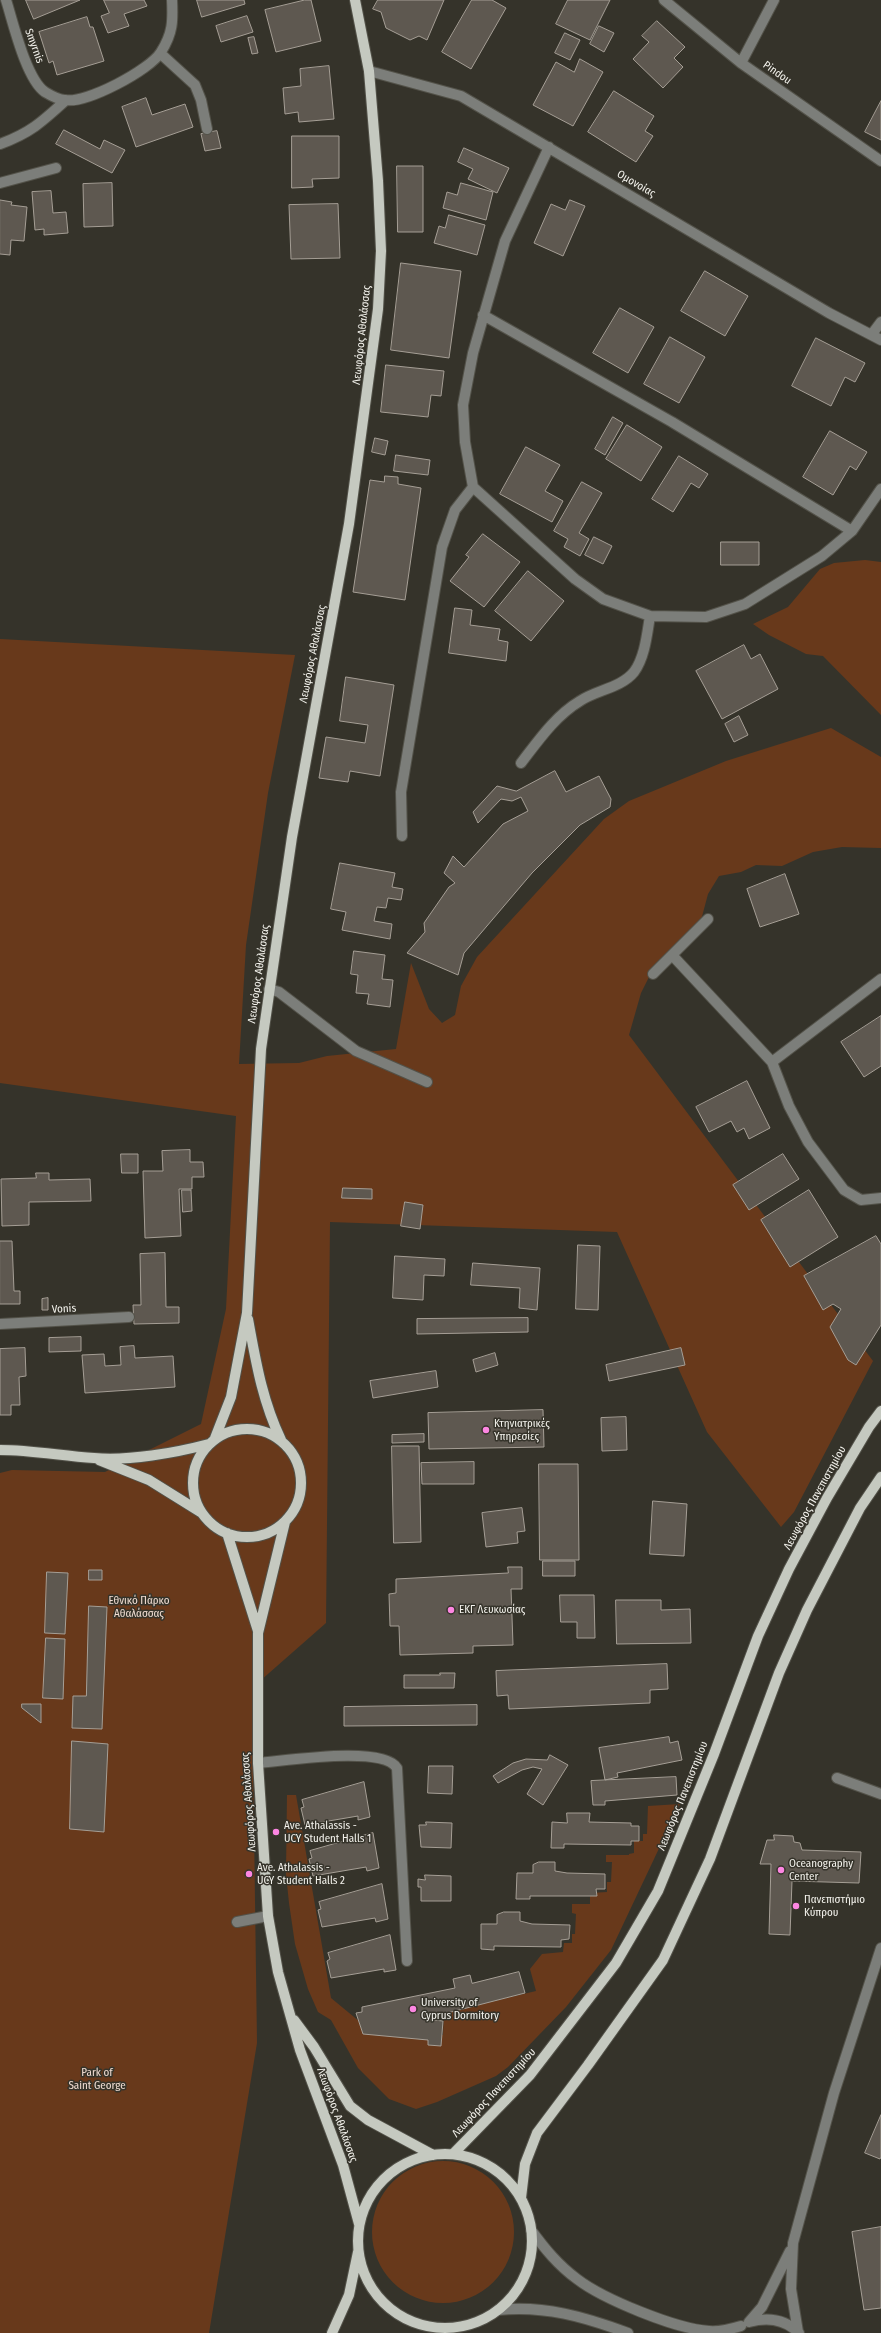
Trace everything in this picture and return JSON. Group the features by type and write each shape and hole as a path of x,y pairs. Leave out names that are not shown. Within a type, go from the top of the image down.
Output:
{"main road":[{"name":"Λεωφόρος Αθαλάσσας","path":"212,1441 230,1397 247,1313 261,1049 292,837 349,524 378,310 381,251 369,71 355,0"},
{"name":"Λεωφόρος Αθαλάσσας","path":"247,1313 261,1389 270,1416 281,1440"},
{"name":"Λεωφόρος Πανεπιστημίου","path":"453,2154 530,2075 616,1963 658,1891 714,1754 758,1636 827,1498 869,1427 881,1411"},
{"path":"0,1450 27,1450 96,1458 171,1454 212,1441 224,1433 244,1428 263,1431 281,1440 291,1449 301,1474 299,1500 285,1522 272,1531 258,1536 242,1537 227,1533 208,1522 195,1500 192,1485 194,1470 200,1456 212,1441"},
{"path":"96,1458 148,1480 202,1513"},
{"path":"521,2198 525,2164 537,2133 663,1960 710,1859 779,1673 807,1610 860,1508 881,1477"},
{"name":"Λεωφόρος Αθαλάσσας","path":"285,1522 258,1633 258,1763 268,1916 278,1972 300,2050 343,2165 359,2224"},
{"name":"Λεωφόρος Αθαλάσσας","path":"227,1533 258,1633"},
{"name":"Λεωφόρος Αθαλάσσας","path":"291,2015 314,2047 350,2106 368,2120 433,2155"},
{"path":"332,2333 348,2295 358,2250 359,2224 366,2204 378,2186 393,2171 412,2160 433,2155 453,2154 473,2159 492,2168 508,2182 521,2198 528,2214 532,2248 526,2272 511,2298 498,2310 482,2320 464,2326 446,2328 428,2333"},
{"path":"358,2250 365,2275 383,2301 397,2314 420,2324 446,2328"}],"street":[{"name":"Smyrnis","path":"6,0 26,64 44,91 65,101"},
{"path":"0,144 23,135 42,123 65,101 94,95 138,73 161,54 173,27 172,0"},
{"name":"Pindou","path":"664,0 741,63 881,161"},
{"path":"741,63 774,0"},
{"path":"161,54 195,85 201,100 207,129"},
{"name":"Ομονοίας","path":"369,71 461,96 829,313 881,340"},
{"path":"549,148 505,241 483,315 463,405 464,442 473,487 575,579 603,599 650,616 706,617 745,604 822,556 852,531 881,488"},
{"path":"0,183 56,168"},
{"path":"483,315 672,422 852,531"},
{"path":"872,334 881,322"},
{"path":"402,836 401,792 442,547 455,510 473,487"},
{"path":"521,763 552,724 580,701 621,682 634,672 643,652 650,616"},
{"path":"653,974 708,919"},
{"path":"672,956 772,1062 781,1080 789,1106 808,1142 844,1190 861,1200 881,1198"},
{"path":"772,1062 881,979"},
{"path":"269,989 279,992 356,1050 427,1082"},
{"name":"Vonis","path":"0,1324 129,1317"},
{"path":"258,1763 343,1756 380,1757 394,1762 397,1768 407,1961"},
{"path":"837,1778 881,1794"},
{"path":"237,1922 268,1916"},
{"path":"799,2332 791,2289 794,2243 834,2093 881,1948"},
{"path":"531,2230 546,2251 578,2280 622,2303 670,2322 701,2330 718,2331 742,2327 762,2319 775,2320 788,2324 799,2332"},
{"path":"742,2327 762,2307 794,2243"},
{"path":"498,2310 530,2308 561,2312 628,2333"}],"green space":[{"path":"865,560 881,562 881,715 823,656 806,654 769,635 753,624 788,607 820,569 834,563"},
{"name":"Εθνικό Πάρκο Αθαλάσσας","path":"0,639 295,655 268,793 246,945 239,1064 299,1063 327,1056 396,1049 411,963 429,1009 442,1023 455,1015 461,986 477,957 604,819 629,801 726,761 831,728 881,757 881,848 842,847 813,852 782,866 756,865 741,872 719,876 708,894 700,924 656,963 641,993 629,1035 873,1361 794,1512 781,1527 707,1432 617,1232 330,1222 326,1623 252,1688 257,2043 209,2333 0,2333 0,1473 12,1470 105,1472 201,1424 226,1309 236,1116 0,1083"},
{"path":"287,1795 296,1795 331,1998 371,2031 386,2029 443,2035 444,2013 536,1991 530,1969 542,1954 563,1952 564,1943 572,1943 572,1934 575,1934 576,1914 572,1913 572,1904 590,1904 590,1893 607,1892 607,1882 611,1882 612,1862 606,1862 606,1855 629,1855 634,1853 634,1841 643,1841 643,1834 647,1834 648,1806 680,1804 611,1950 566,2007 508,2067 496,2076 437,2102 416,2109 389,2099 358,2068 331,2020 318,2012 308,1989 295,1944 289,1903 286,1874"},
{"path":"436,2161 450,2161 477,2169 498,2187 509,2205 513,2218 513,2246 506,2266 488,2287 477,2295 464,2300 450,2303 436,2303 409,2295 388,2277 380,2266 375,2253 372,2239 372,2225 380,2198 398,2177 409,2169 422,2164"}],"building":[{"path":"26,0 80,0 34,19"},
{"path":"104,0 144,0 147,6 124,14 129,26 108,33 101,16 109,13"},
{"path":"197,0 244,0 245,4 202,17"},
{"path":"305,0 311,0 321,41 276,52 265,10"},
{"path":"378,0 444,0 427,40 419,36 410,40 386,28 381,12 373,9"},
{"path":"472,0 492,0 506,8 471,69 442,52"},
{"path":"568,0 610,0 590,40 556,24"},
{"path":"247,16 253,32 221,42 216,26"},
{"path":"87,17 90,27 93,27 104,61 57,75 53,61 49,63 39,32"},
{"path":"657,21 685,47 674,58 683,67 663,88 633,59 649,42 642,36"},
{"path":"599,26 614,33 604,52 590,44"},
{"path":"565,33 580,40 570,60 555,53"},
{"path":"254,37 258,53 252,54 248,38"},
{"path":"580,59 603,72 573,126 533,105 556,62 574,72"},
{"path":"329,66 334,119 299,122 298,112 285,114 283,88 301,86 300,69"},
{"path":"614,91 654,116 645,131 653,136 636,162 588,132"},
{"path":"146,98 152,115 185,104 193,127 136,147 122,107"},
{"path":"881,101 881,140 865,132"},
{"path":"64,130 100,149 104,140 125,150 112,173 56,144"},
{"path":"217,131 221,148 205,151 201,134"},
{"path":"292,136 339,136 339,178 312,179 313,187 292,188"},
{"path":"464,148 509,168 497,193 468,179 473,169 458,162"},
{"path":"397,166 423,166 423,232 398,232"},
{"path":"112,183 113,226 84,227 83,184"},
{"path":"461,183 493,192 486,220 443,208 447,192 457,195"},
{"path":"51,191 53,213 66,212 68,233 44,235 44,229 35,230 32,192"},
{"path":"0,200 12,202 11,205 27,207 24,241 11,240 10,255 0,254"},
{"path":"570,200 585,206 563,256 534,243 551,204 565,210"},
{"path":"338,204 340,258 291,259 289,205"},
{"path":"449,215 485,225 477,255 434,243 439,226 445,228"},
{"path":"401,263 461,271 449,358 391,350"},
{"path":"705,271 748,296 725,336 681,311"},
{"path":"620,308 654,327 628,373 593,353"},
{"path":"670,337 705,357 679,403 644,384"},
{"path":"816,338 865,363 855,382 845,377 831,406 792,386"},
{"path":"386,365 444,371 441,396 431,395 428,417 381,412"},
{"path":"613,417 623,423 605,455 595,449"},
{"path":"627,425 662,447 641,481 606,459"},
{"path":"830,431 867,452 856,470 850,466 833,495 803,477"},
{"path":"375,438 388,441 385,455 372,452"},
{"path":"526,447 560,465 545,491 563,501 552,522 500,494"},
{"path":"396,455 430,460 428,475 394,471"},
{"path":"679,456 708,474 699,488 691,483 673,512 652,499"},
{"path":"385,476 398,477 398,484 421,488 405,600 353,592 370,480 384,482"},
{"path":"582,482 602,493 579,533 589,539 580,556 564,547 568,539 554,531"},
{"path":"483,534 520,562 484,607 450,581 469,557 466,555"},
{"path":"594,537 612,546 603,564 585,555"},
{"path":"721,542 759,542 759,565 721,565"},
{"path":"528,571 564,601 531,641 495,611"},
{"path":"455,608 472,610 470,625 500,629 498,640 508,642 506,661 449,653"},
{"path":"744,645 751,659 760,654 778,689 722,719 696,671"},
{"path":"346,677 394,685 380,776 350,771 348,782 319,778 326,737 365,743 368,725 340,721"},
{"path":"739,716 748,735 734,742 725,724"},
{"path":"555,771 566,792 599,776 611,799 610,807 580,825 532,873 464,953 458,975 407,953 425,932 424,923 449,887 455,883 444,873 453,856 464,867 503,824 528,811 521,797 512,801 501,799 478,823 473,812 497,786 516,791"},
{"path":"340,863 395,873 392,887 403,889 401,900 388,898 386,908 377,907 374,921 392,924 390,939 342,930 346,912 331,909"},
{"path":"785,874 799,914 760,927 747,889"},
{"path":"354,951 385,955 382,979 393,980 390,1007 367,1004 369,994 356,993 358,975 351,974"},
{"path":"881,1016 881,1066 864,1077 841,1042"},
{"path":"747,1081 770,1128 749,1139 744,1128 737,1132 731,1121 709,1132 696,1107"},
{"path":"190,1150 190,1162 203,1162 204,1177 192,1177 192,1189 179,1189 181,1236 145,1238 143,1171 163,1171 162,1151"},
{"path":"121,1154 138,1154 138,1173 122,1173"},
{"path":"783,1154 799,1179 749,1210 733,1185"},
{"path":"36,1173 49,1173 49,1180 90,1179 91,1201 29,1202 29,1225 2,1226 1,1179 36,1178"},
{"path":"343,1188 372,1189 372,1199 342,1198"},
{"path":"182,1190 191,1190 192,1211 183,1212"},
{"path":"809,1190 838,1237 790,1267 761,1220"},
{"path":"405,1202 423,1205 420,1229 401,1226"},
{"path":"876,1236 881,1244 881,1325 856,1365 848,1360 830,1327 841,1309 833,1304 823,1310 804,1276"},
{"path":"0,1241 12,1241 14,1291 20,1291 20,1304 0,1304"},
{"path":"578,1245 600,1246 598,1310 576,1309"},
{"path":"165,1253 166,1307 179,1307 179,1323 134,1324 133,1305 141,1305 140,1254"},
{"path":"395,1256 445,1259 444,1276 424,1275 423,1300 393,1298"},
{"path":"473,1263 540,1268 537,1310 519,1308 520,1288 471,1285"},
{"path":"48,1298 48,1310 42,1310 42,1299"},
{"path":"528,1318 528,1332 417,1334 417,1319"},
{"path":"81,1337 81,1351 49,1352 49,1338"},
{"path":"134,1346 135,1358 173,1356 175,1387 85,1393 82,1355 104,1354 105,1366 121,1365 120,1347"},
{"path":"25,1348 26,1376 19,1377 20,1405 11,1405 11,1415 0,1415 0,1349"},
{"path":"681,1348 685,1365 609,1381 606,1365"},
{"path":"495,1353 498,1365 476,1372 473,1360"},
{"path":"436,1371 438,1387 373,1398 370,1381"},
{"name":"Κτηνιατρικές Υπηρεσίες","path":"543,1410 544,1447 429,1449 428,1413"},
{"path":"626,1417 627,1450 602,1451 601,1418"},
{"path":"424,1434 424,1442 392,1443 392,1435"},
{"path":"392,1446 419,1446 421,1542 394,1543"},
{"path":"474,1462 474,1484 422,1484 421,1463"},
{"path":"539,1464 578,1464 579,1560 540,1560"},
{"path":"653,1501 687,1504 684,1556 650,1554"},
{"path":"522,1508 525,1531 517,1532 518,1543 486,1547 482,1513"},
{"path":"543,1561 575,1561 575,1576 543,1576"},
{"name":"ΕΚΓ Λευκωσίας","path":"508,1567 522,1567 522,1589 511,1589 513,1645 473,1646 473,1653 400,1655 399,1626 390,1626 389,1594 396,1593 396,1579 508,1573"},
{"path":"89,1570 102,1570 102,1580 89,1580"},
{"path":"47,1572 68,1573 65,1634 45,1633"},
{"path":"560,1595 594,1595 595,1638 577,1638 577,1622 561,1622"},
{"path":"616,1600 661,1600 661,1610 690,1609 691,1643 617,1644"},
{"path":"89,1606 107,1607 102,1729 72,1728 73,1696 86,1696"},
{"path":"46,1638 65,1639 63,1699 43,1698"},
{"path":"667,1664 668,1689 650,1690 650,1703 509,1709 508,1695 497,1696 496,1671"},
{"path":"440,1673 455,1673 454,1688 404,1688 404,1675 440,1675"},
{"path":"22,1704 41,1704 41,1723 22,1708"},
{"path":"477,1705 477,1725 344,1726 344,1707"},
{"path":"669,1737 670,1743 678,1741 682,1760 617,1773 618,1777 605,1780 599,1748"},
{"path":"72,1741 108,1744 104,1832 70,1829"},
{"path":"550,1755 568,1765 543,1805 527,1794 542,1769 533,1767 522,1770 498,1783 493,1776 513,1763 526,1759 547,1760"},
{"path":"429,1766 453,1766 452,1794 428,1793"},
{"path":"676,1777 677,1795 605,1801 605,1805 593,1805 591,1781"},
{"path":"364,1782 370,1817 358,1820 358,1816 305,1825 301,1808 304,1807 302,1800"},
{"path":"567,1813 590,1813 589,1822 631,1823 631,1826 639,1826 639,1841 631,1841 631,1845 564,1844 564,1848 551,1848 552,1822 567,1823"},
{"path":"426,1822 452,1823 451,1848 421,1847 419,1825 426,1825"},
{"path":"373,1833 379,1868 367,1871 366,1867 313,1876 309,1859 312,1858 310,1851"},
{"path":"774,1835 793,1836 794,1842 800,1843 802,1850 861,1852 859,1883 792,1881 790,1935 769,1934 771,1864 760,1864 767,1840 774,1840"},
{"path":"539,1862 555,1862 555,1871 567,1873 605,1874 605,1889 596,1889 597,1896 530,1896 530,1899 516,1899 517,1873 533,1873 533,1865"},
{"path":"425,1875 451,1876 451,1901 421,1901 421,1887 418,1887 418,1879 425,1880"},
{"path":"382,1884 388,1919 376,1922 375,1918 322,1927 318,1910 321,1909 319,1902"},
{"path":"504,1912 520,1912 520,1921 532,1924 570,1925 569,1939 561,1940 561,1947 494,1946 494,1950 481,1949 481,1924 497,1924 497,1915"},
{"path":"390,1935 396,1970 384,1972 384,1969 331,1978 327,1961 330,1959 328,1953"},
{"name":"University of Cyprus Dormitory","path":"519,1972 525,1993 424,2019 443,2021 441,2046 428,2045 428,2040 363,2034 356,2013 362,2012 362,2007 455,1988 453,1979 470,1975 472,1983"},
{"path":"881,2115 881,2157 880,2159 865,2153"},
{"path":"881,2227 881,2308 864,2310 852,2232"}],"place":[{"name":"Κτηνιατρικές Υπηρεσίες","path":"486,1430"},
{"name":"ΕΚΓ Λευκωσίας","path":"451,1610"},
{"name":"Ave. Athalassis - UCY Student Halls 1","path":"276,1832"},
{"name":"Oceanography Center","path":"781,1870"},
{"name":"Ave. Athalassis - UCY Student Halls 2","path":"249,1874"},
{"name":"Πανεπιστήμιο Κύπρου","path":"796,1906"},
{"name":"University of Cyprus Dormitory","path":"413,2009"}],"park label":[{"name":"Park of Saint George","path":"97,2079"}]}
